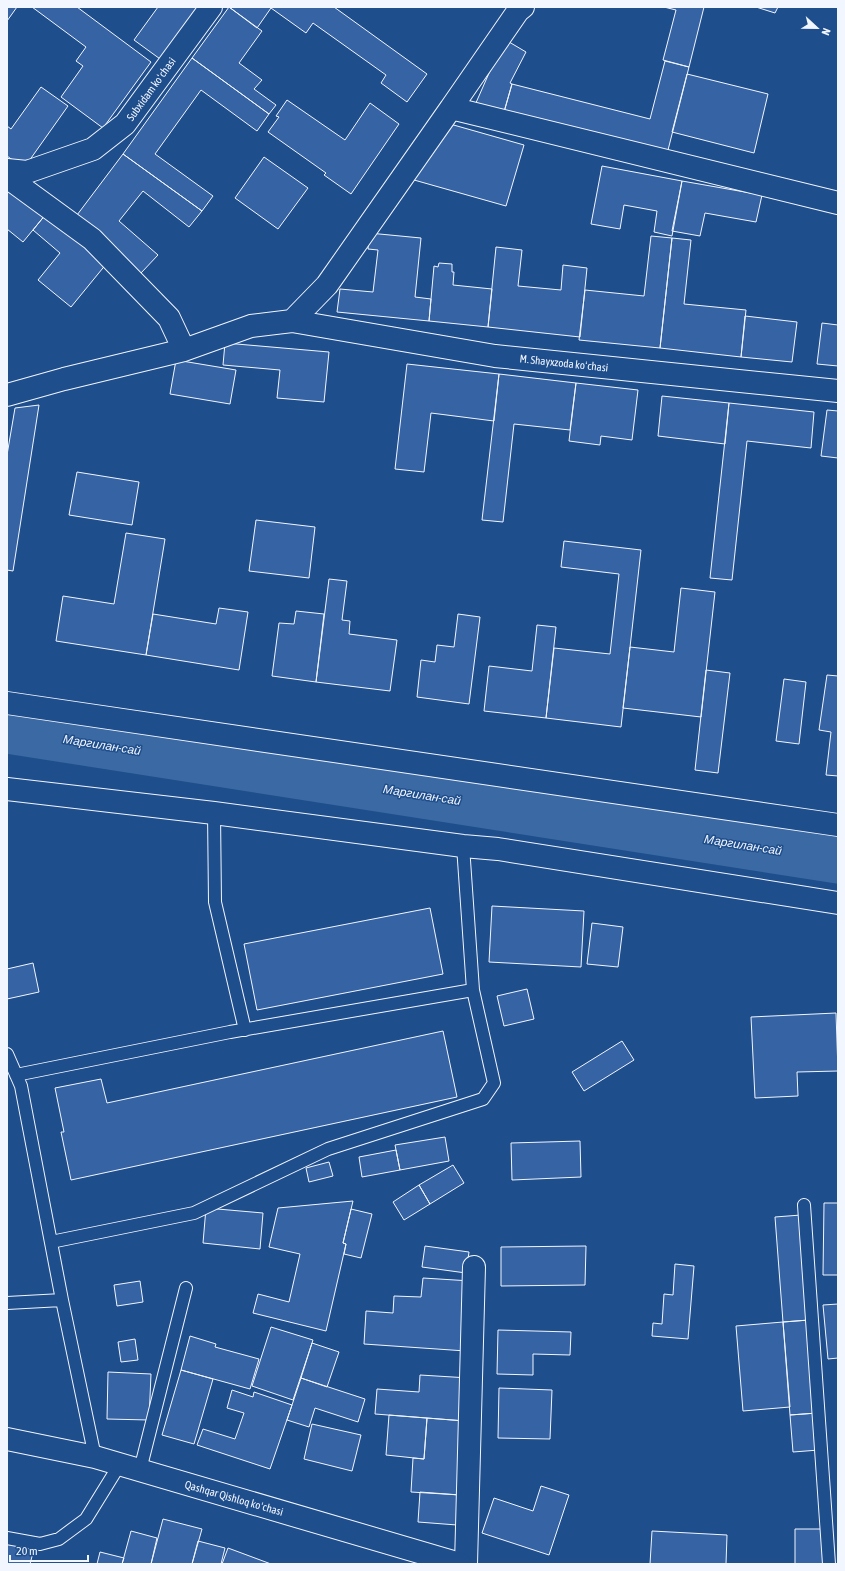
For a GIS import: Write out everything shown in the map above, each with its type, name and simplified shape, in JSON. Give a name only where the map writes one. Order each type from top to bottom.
[{"type":"street","name":"Subxidam koʻchasi","points":[[7,170],[27,172],[93,149],[125,124],[211,7]]},
{"type":"street","points":[[292,321],[327,285],[518,11],[523,7]]},
{"type":"street","points":[[451,108],[838,203]]},
{"type":"street","points":[[7,177],[92,239],[169,318],[184,350]]},
{"type":"street","name":"M. Shayxzoda koʻchasi","points":[[7,395],[64,379],[184,350],[251,326],[292,321],[495,356],[838,391]]},
{"type":"street","points":[[7,704],[838,825]]},
{"type":"street","points":[[7,789],[214,813],[463,846],[498,849],[838,903]]},
{"type":"street","points":[[466,1564],[474,1267]]},
{"type":"street","name":"Qashqar Qishloq koʻchasi","points":[[7,1439],[94,1457],[460,1564]]},
{"type":"lane","points":[[214,813],[215,902],[245,1030]]},
{"type":"lane","points":[[51,1242],[194,1213],[328,1149],[483,1099],[494,1083],[474,990],[463,846]]},
{"type":"lane","points":[[16,1075],[245,1030],[474,990]]},
{"type":"lane","points":[[7,1054],[21,1086],[94,1457]]},
{"type":"lane","points":[[804,1205],[829,1564]]},
{"type":"lane","points":[[7,1538],[40,1544],[59,1539],[86,1519],[130,1467],[186,1288]]},
{"type":"lane","points":[[7,1303],[62,1300]]},
{"type":"building","points":[[7,7],[17,7],[7,21]]},
{"type":"building","points":[[32,7],[77,7],[151,62],[103,128],[61,97],[83,66],[76,61],[86,47]]},
{"type":"building","points":[[158,7],[208,7],[167,64],[134,40]]},
{"type":"building","points":[[229,7],[334,7],[427,74],[407,102],[381,83],[386,75],[313,23],[306,33],[271,8],[257,28]]},
{"type":"building","points":[[229,7],[262,31],[239,63],[262,80],[254,89],[276,105],[269,114],[192,58]]},
{"type":"building","points":[[664,7],[704,7],[689,67],[663,60],[676,10]]},
{"type":"building","points":[[756,7],[778,7],[775,13]]},
{"type":"building","points":[[504,39],[526,52],[510,83],[512,84],[504,112],[475,105]]},
{"type":"building","points":[[192,58],[269,114],[257,131],[201,90],[155,154],[213,196],[202,211],[123,154]]},
{"type":"building","points":[[665,61],[689,67],[667,154],[504,112],[512,84],[650,119]]},
{"type":"building","points":[[687,74],[768,94],[754,153],[672,132]]},
{"type":"building","points":[[41,87],[68,106],[24,168],[7,156],[7,126],[11,129]]},
{"type":"building","points":[[287,100],[345,140],[370,103],[399,124],[351,194],[324,175],[326,173],[268,132],[279,117],[276,116]]},
{"type":"building","points":[[443,122],[524,145],[506,206],[407,178]]},
{"type":"building","points":[[123,154],[202,211],[189,227],[143,191],[119,221],[158,255],[141,273],[77,215]]},
{"type":"building","points":[[264,157],[308,188],[278,229],[235,198]]},
{"type":"building","points":[[602,166],[682,181],[672,236],[654,232],[657,211],[624,205],[620,229],[591,224]]},
{"type":"building","points":[[682,181],[762,195],[756,222],[705,213],[700,236],[672,231]]},
{"type":"building","points":[[7,188],[46,214],[23,242],[7,229]]},
{"type":"building","points":[[46,214],[107,263],[71,307],[38,280],[60,253],[33,230]]},
{"type":"building","points":[[369,233],[421,238],[415,297],[431,299],[429,321],[337,312],[340,289],[373,292],[378,250],[368,249]]},
{"type":"building","points":[[651,236],[672,238],[660,348],[579,340],[585,290],[644,296]]},
{"type":"building","points":[[672,238],[691,240],[684,304],[746,310],[741,357],[660,348]]},
{"type":"building","points":[[496,247],[522,250],[518,286],[561,290],[563,265],[587,268],[580,337],[488,327]]},
{"type":"building","points":[[439,263],[452,264],[452,272],[454,272],[453,285],[492,289],[488,327],[429,321],[434,266],[438,267]]},
{"type":"building","points":[[745,316],[797,322],[792,362],[741,357]]},
{"type":"building","points":[[822,323],[838,325],[838,366],[817,364]]},
{"type":"building","points":[[225,343],[329,352],[324,402],[277,398],[280,370],[223,365]]},
{"type":"building","points":[[176,360],[236,370],[230,404],[170,394]]},
{"type":"building","points":[[407,364],[499,374],[494,421],[431,413],[424,472],[395,469]]},
{"type":"building","points":[[499,374],[576,383],[570,430],[514,424],[503,522],[482,520]]},
{"type":"building","points":[[576,383],[638,390],[632,440],[601,436],[600,445],[569,441]]},
{"type":"building","points":[[662,396],[729,403],[725,444],[658,436]]},
{"type":"building","points":[[729,403],[814,412],[811,448],[747,441],[732,580],[710,578]]},
{"type":"building","points":[[39,405],[13,571],[7,570],[7,455],[15,408]]},
{"type":"building","points":[[827,410],[838,411],[838,458],[821,456]]},
{"type":"building","points":[[77,472],[139,482],[132,525],[69,515]]},
{"type":"building","points":[[256,520],[315,527],[309,578],[249,571]]},
{"type":"building","points":[[126,533],[165,539],[146,655],[56,641],[63,596],[114,604]]},
{"type":"building","points":[[564,541],[641,550],[621,727],[546,718],[554,648],[610,654],[619,574],[561,567]]},
{"type":"building","points":[[329,579],[347,581],[342,620],[350,621],[349,634],[397,640],[390,691],[316,682]]},
{"type":"building","points":[[681,588],[715,592],[701,717],[623,708],[630,647],[674,652]]},
{"type":"building","points":[[219,608],[248,612],[239,670],[146,655],[153,614],[216,624]]},
{"type":"building","points":[[296,611],[324,614],[316,682],[272,676],[279,623],[294,624]]},
{"type":"building","points":[[458,614],[480,617],[469,704],[417,697],[421,660],[435,662],[437,645],[454,647]]},
{"type":"building","points":[[537,625],[556,627],[546,718],[484,711],[489,666],[532,671]]},
{"type":"building","points":[[706,670],[730,673],[718,773],[695,770]]},
{"type":"building","points":[[827,675],[838,676],[838,776],[826,775],[831,732],[819,730]]},
{"type":"building","points":[[784,679],[806,682],[799,744],[776,741]]},
{"type":"building","points":[[492,906],[584,911],[581,967],[489,962]]},
{"type":"building","points":[[430,908],[443,974],[257,1010],[244,944]]},
{"type":"building","points":[[592,923],[623,927],[618,967],[587,964]]},
{"type":"building","points":[[33,963],[39,992],[7,999],[7,969]]},
{"type":"building","points":[[527,989],[534,1019],[504,1026],[497,996]]},
{"type":"building","points":[[836,1013],[838,1071],[797,1072],[798,1096],[755,1098],[751,1017]]},
{"type":"building","points":[[443,1031],[457,1097],[71,1180],[61,1132],[64,1132],[55,1088],[101,1079],[107,1103]]},
{"type":"building","points":[[622,1041],[634,1060],[584,1091],[572,1072]]},
{"type":"building","points":[[445,1137],[449,1161],[400,1170],[395,1145]]},
{"type":"building","points":[[580,1141],[581,1177],[512,1180],[511,1143]]},
{"type":"building","points":[[396,1150],[400,1170],[362,1177],[359,1157]]},
{"type":"building","points":[[329,1162],[333,1176],[309,1182],[306,1168]]},
{"type":"building","points":[[453,1165],[464,1183],[430,1204],[419,1185]]},
{"type":"building","points":[[419,1185],[430,1204],[404,1220],[393,1202]]},
{"type":"building","points":[[353,1201],[343,1243],[346,1244],[326,1331],[253,1313],[258,1294],[289,1302],[300,1254],[269,1247],[278,1208]]},
{"type":"building","points":[[824,1203],[838,1203],[838,1275],[823,1275]]},
{"type":"building","points":[[206,1208],[263,1213],[260,1249],[203,1243]]},
{"type":"building","points":[[351,1209],[372,1214],[361,1258],[344,1254],[346,1244],[343,1243]]},
{"type":"building","points":[[801,1215],[809,1320],[783,1322],[775,1217]]},
{"type":"building","points":[[425,1246],[469,1252],[466,1273],[422,1267]]},
{"type":"building","points":[[586,1246],[585,1285],[501,1286],[501,1247]]},
{"type":"building","points":[[675,1264],[694,1266],[688,1339],[652,1336],[653,1323],[662,1324],[664,1294],[673,1295]]},
{"type":"building","points":[[423,1278],[471,1281],[466,1351],[364,1344],[366,1311],[393,1313],[394,1296],[421,1297]]},
{"type":"building","points":[[140,1281],[143,1302],[117,1306],[114,1285]]},
{"type":"building","points":[[838,1304],[838,1358],[828,1359],[823,1305]]},
{"type":"building","points":[[809,1320],[817,1413],[790,1415],[783,1322]]},
{"type":"building","points":[[783,1322],[790,1407],[743,1411],[736,1326]]},
{"type":"building","points":[[271,1327],[313,1340],[293,1400],[252,1386]]},
{"type":"building","points":[[498,1330],[571,1332],[570,1355],[533,1354],[533,1375],[497,1374]]},
{"type":"building","points":[[190,1336],[216,1344],[215,1347],[259,1359],[250,1389],[181,1370]]},
{"type":"building","points":[[135,1339],[138,1360],[121,1362],[118,1342]]},
{"type":"building","points":[[312,1343],[339,1352],[327,1387],[301,1378]]},
{"type":"building","points":[[181,1370],[213,1379],[194,1444],[162,1435]]},
{"type":"building","points":[[108,1372],[151,1374],[149,1420],[107,1419]]},
{"type":"building","points":[[420,1375],[469,1378],[465,1421],[375,1414],[377,1389],[419,1392]]},
{"type":"building","points":[[301,1378],[365,1399],[358,1422],[315,1408],[309,1427],[287,1420]]},
{"type":"building","points":[[499,1388],[552,1390],[550,1439],[498,1438]]},
{"type":"building","points":[[232,1390],[253,1397],[254,1392],[292,1405],[270,1469],[197,1445],[203,1429],[235,1439],[244,1413],[227,1408]]},
{"type":"building","points":[[817,1413],[819,1450],[793,1452],[790,1415]]},
{"type":"building","points":[[389,1415],[427,1418],[424,1459],[386,1455]]},
{"type":"building","points":[[427,1418],[465,1421],[460,1495],[411,1492],[413,1458],[424,1459]]},
{"type":"building","points":[[312,1424],[361,1435],[352,1471],[304,1459]]},
{"type":"building","points":[[541,1486],[569,1495],[549,1555],[482,1533],[494,1498],[533,1511]]},
{"type":"building","points":[[420,1492],[460,1495],[457,1525],[418,1522]]},
{"type":"building","points":[[163,1519],[202,1529],[192,1564],[151,1564]]},
{"type":"building","points":[[795,1529],[822,1529],[823,1564],[795,1564]]},
{"type":"building","points":[[131,1531],[157,1538],[151,1564],[122,1564]]},
{"type":"building","points":[[652,1531],[727,1535],[726,1564],[650,1564]]},
{"type":"building","points":[[198,1541],[225,1548],[221,1564],[192,1564]]},
{"type":"building","points":[[7,1542],[34,1549],[30,1564],[7,1564]]},
{"type":"building","points":[[228,1548],[271,1564],[222,1564]]},
{"type":"building","points":[[100,1552],[124,1558],[122,1564],[97,1564]]},
{"type":"waterway","name":"Маргилан-сай","points":[[7,730],[838,860]]}]
